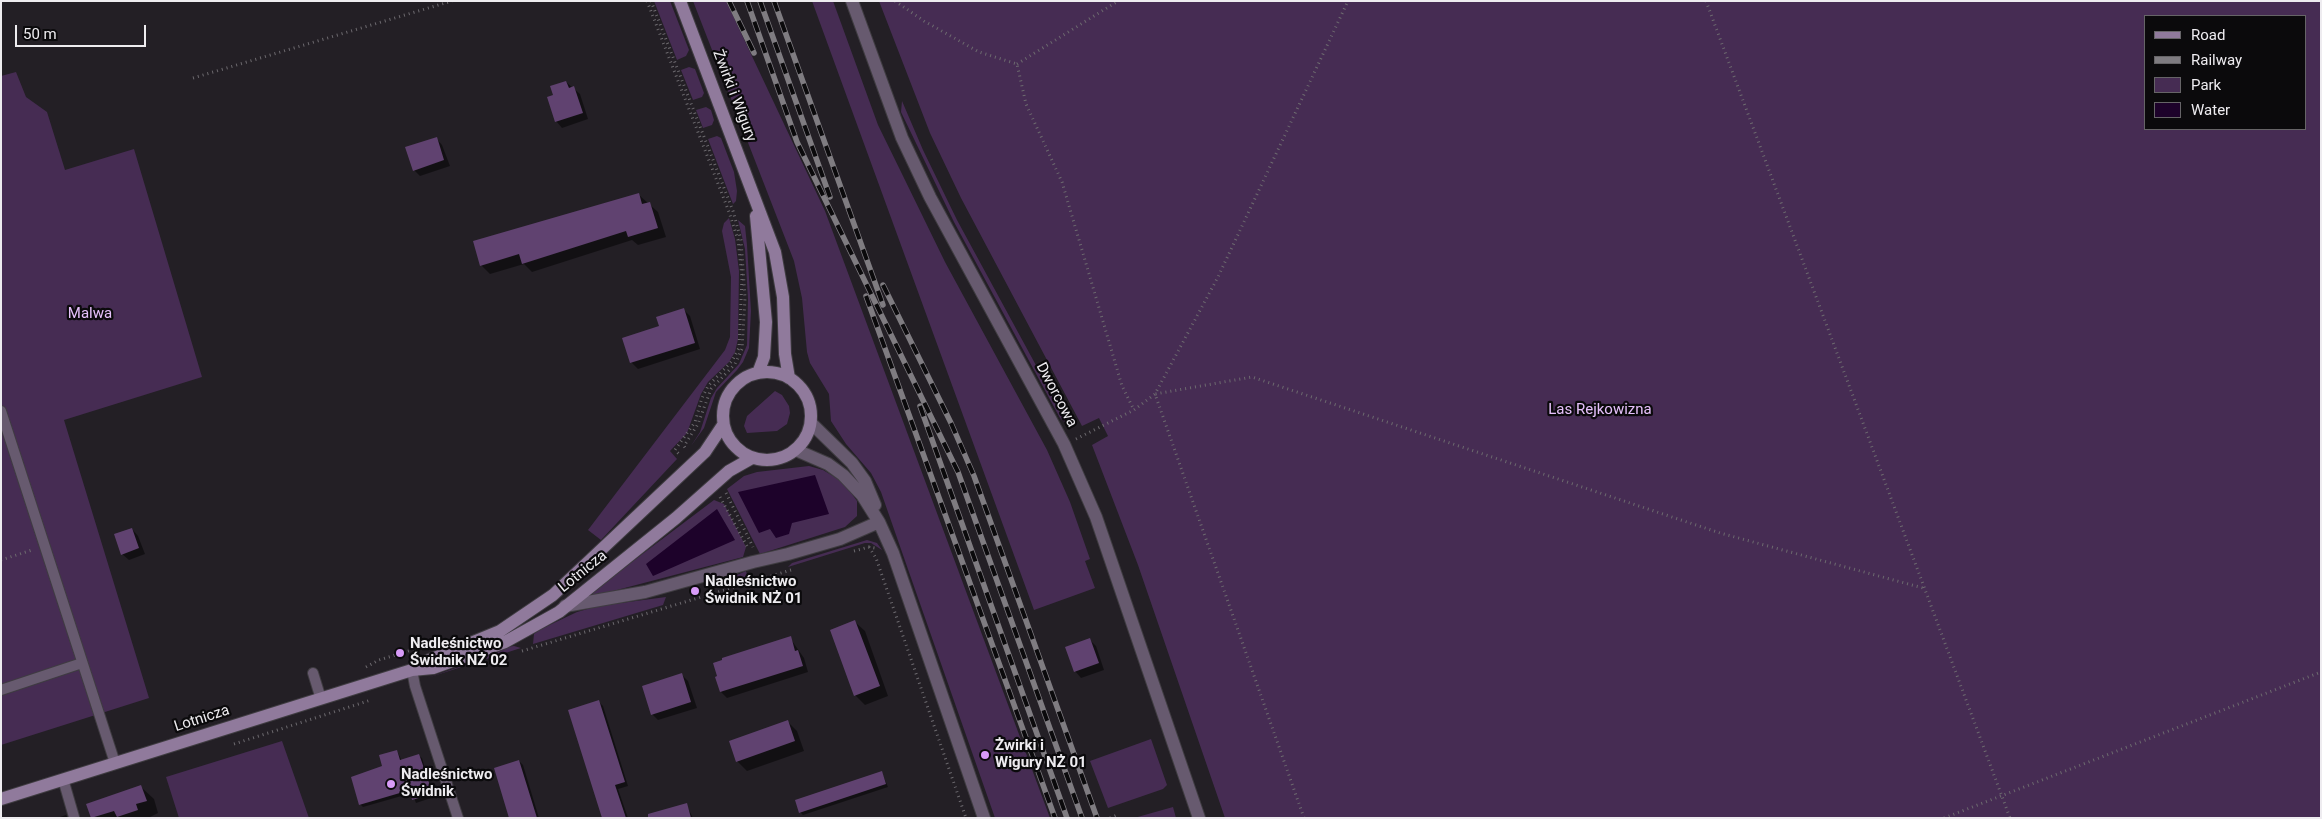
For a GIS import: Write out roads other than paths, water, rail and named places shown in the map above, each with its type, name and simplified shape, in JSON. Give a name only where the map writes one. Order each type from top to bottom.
[{"type":"main road","name":"Żwirki i Wigury","points":[[680,1],[755,204],[770,237],[778,266],[789,378]]},
{"type":"main road","name":"Żwirki i Wigury","points":[[755,204],[766,322],[764,357],[758,373]]},
{"type":"main road","points":[[758,373],[774,373],[789,378],[807,398],[810,410],[810,423],[805,438],[796,450],[775,460],[752,458],[735,448],[729,440],[723,425],[723,408],[730,392],[742,380],[758,373]]},
{"type":"main road","name":"Lotnicza","points":[[1,799],[412,670],[500,631],[553,595],[705,452],[723,425]]},
{"type":"main road","name":"Lotnicza","points":[[412,670],[433,668],[505,642],[566,606],[736,466],[752,458]]},
{"type":"street","name":"Dworcowa","points":[[852,1],[902,138],[930,197],[1064,444],[1096,517],[1199,818]]},
{"type":"street","points":[[810,423],[836,445],[859,473],[871,496],[879,522],[893,553],[984,818]]},
{"type":"street","points":[[796,450],[828,464],[843,475],[862,495],[879,522]]},
{"type":"street","points":[[566,606],[645,592],[772,558],[840,539],[879,522]]},
{"type":"lane","points":[[1,411],[115,763]]},
{"type":"lane","points":[[1,690],[82,663]]},
{"type":"lane","points":[[412,670],[415,686],[458,818]]},
{"type":"lane","points":[[313,673],[321,699]]},
{"type":"lane","points":[[63,779],[74,817]]},
{"type":"water","points":[[815,475],[829,514],[792,523],[789,534],[776,538],[770,529],[759,533],[738,492]]},
{"type":"water","points":[[717,509],[735,540],[653,576],[646,564]]},
{"type":"railway","points":[[729,1],[754,53]]},
{"type":"railway","points":[[747,1],[797,142],[958,472],[1082,818]]},
{"type":"railway","points":[[760,1],[830,197]]},
{"type":"railway","points":[[774,1],[883,305]]},
{"type":"railway","points":[[883,285],[951,423],[974,476],[1097,818]]},
{"type":"railway","points":[[866,296],[1055,818]]},
{"type":"railway","points":[[920,406],[1067,818]]},
{"type":"place","name":"Nadleśnictwo Świdnik NŻ 01","points":[[695,591]]},
{"type":"place","name":"Nadleśnictwo Świdnik NŻ 02","points":[[400,653]]},
{"type":"place","name":"Żwirki i Wigury NŻ 01","points":[[985,755]]},
{"type":"place","name":"Nadleśnictwo Świdnik","points":[[391,784]]},
{"type":"park label","name":"Malwa","points":[[90,314]]},
{"type":"park label","name":"Las Rejkowizna","points":[[1600,410]]}]
